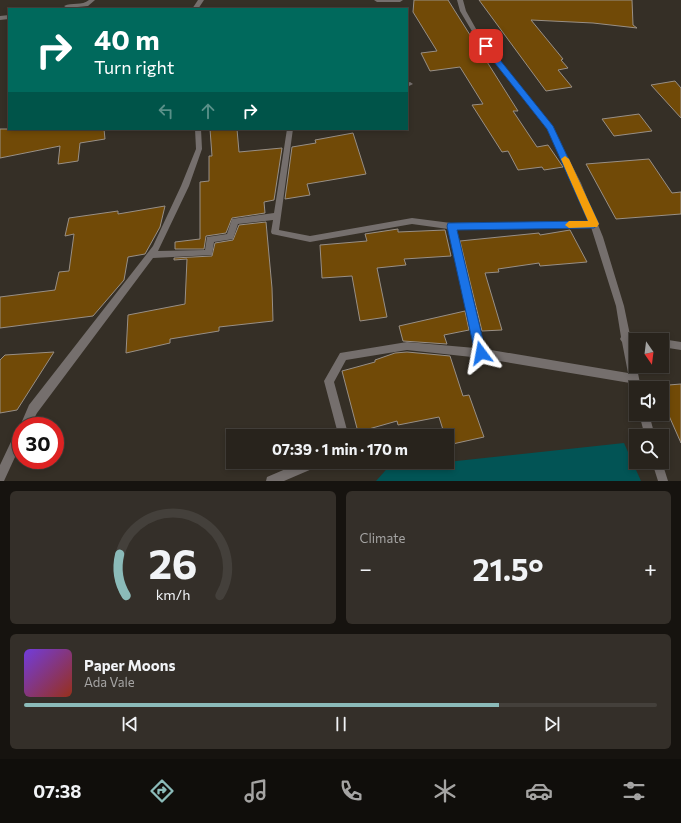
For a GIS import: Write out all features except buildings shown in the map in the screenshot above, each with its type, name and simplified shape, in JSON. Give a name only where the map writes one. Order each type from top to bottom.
[{"type":"street","points":[[65,7],[69,0]]},
{"type":"street","points":[[65,7],[86,5],[92,0]]},
{"type":"street","points":[[377,0],[400,0]]},
{"type":"street","points":[[460,0],[463,11],[478,37],[550,128],[594,224],[620,306],[625,339],[635,381]]},
{"type":"street","points":[[29,417],[33,409],[156,248],[185,186],[199,149],[198,130]]},
{"type":"street","points":[[290,130],[275,232],[310,240],[412,221],[451,226],[594,224]]},
{"type":"street","points":[[151,255],[209,253],[210,239],[230,237],[235,221],[278,216]]},
{"type":"street","points":[[451,226],[481,353]]},
{"type":"street","points":[[625,339],[629,339]]},
{"type":"street","points":[[669,345],[681,346]]},
{"type":"street","points":[[342,429],[329,381],[343,356],[407,346],[481,353],[629,382]]},
{"type":"street","points":[[0,477],[12,452]]},
{"type":"street","points":[[271,481],[299,469]]},
{"type":"street","points":[[659,469],[663,481]]},
{"type":"water","points":[[624,443],[629,454],[629,469],[636,469],[641,481],[376,481],[387,469],[454,469],[454,461]]},
{"type":"slow traffic","points":[[565,159],[594,224],[569,225]]},
{"type":"route","points":[[481,353],[451,226],[594,224],[577,183],[550,128],[486,46]]}]
